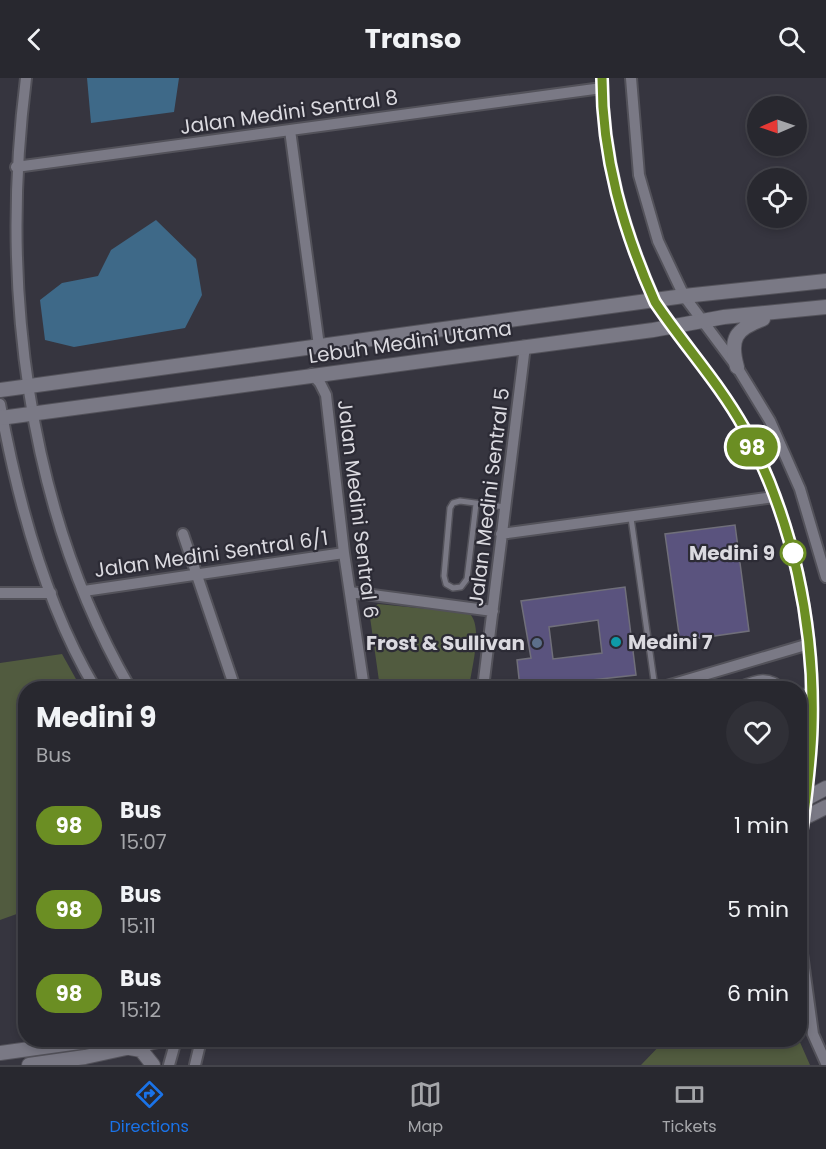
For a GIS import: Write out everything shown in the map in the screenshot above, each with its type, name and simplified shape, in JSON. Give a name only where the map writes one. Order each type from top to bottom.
[{"type":"main road","name":"Lebuh Medini Utama","points":[[0,390],[655,302],[684,296],[826,280]]},
{"type":"main road","name":"Lebuh Medini Utama","points":[[1,413],[29,414],[672,327],[700,321],[826,307]]},
{"type":"main road","points":[[736,368],[733,346],[740,330],[781,311]]},
{"type":"main road","points":[[807,798],[826,789]]},
{"type":"main road","points":[[807,817],[826,807]]},
{"type":"main road","points":[[0,1053],[43,1047]]},
{"type":"main road","points":[[29,1065],[83,1061],[133,1047]]},
{"type":"main road","points":[[129,1048],[141,1050],[153,1065]]},
{"type":"street","points":[[26,78],[12,216],[13,298],[24,386],[43,474],[61,533],[111,656],[126,681]]},
{"type":"street","points":[[631,78],[639,175],[657,241],[684,296],[736,368],[770,422],[800,489],[826,577]]},
{"type":"street","points":[[602,83],[611,170],[620,209],[655,302],[744,428],[774,496],[794,556],[809,644],[812,691],[812,728],[807,764]]},
{"type":"street","name":"Jalan Medini Sentral 8","points":[[16,167],[290,130],[602,83]]},
{"type":"street","points":[[290,130],[319,346]]},
{"type":"street","name":"Jalan Medini Sentral 5","points":[[484,681],[525,346]]},
{"type":"street","name":"Jalan Medini Sentral 6","points":[[312,374],[326,395],[344,553],[363,681]]},
{"type":"street","points":[[1,413],[17,485],[51,593],[82,666],[91,681]]},
{"type":"street","points":[[501,534],[631,518],[774,496]]},
{"type":"street","points":[[183,534],[233,681]]},
{"type":"street","name":"Jalan Medini Sentral 6/1","points":[[84,591],[344,553]]},
{"type":"street","points":[[350,592],[493,611]]},
{"type":"street","points":[[0,593],[51,593]]},
{"type":"street","points":[[684,681],[809,644]]},
{"type":"street","points":[[807,990],[813,1034],[826,1063]]},
{"type":"street","points":[[169,1065],[174,1047]]},
{"type":"street","points":[[195,1065],[199,1047]]},
{"type":"lane","points":[[476,504],[467,579],[461,587],[453,588],[446,584],[444,576],[450,508],[453,503],[460,501],[505,507]]},
{"type":"lane","points":[[631,518],[654,681]]},
{"type":"lane","points":[[748,681],[760,676],[776,681]]},
{"type":"lane","points":[[807,691],[812,691]]},
{"type":"green space","points":[[378,604],[469,613],[476,628],[470,681],[379,681],[369,610]]},
{"type":"green space","points":[[62,654],[77,681],[18,681],[18,914],[0,920],[0,663]]},
{"type":"green space","points":[[658,1047],[802,1047],[810,1065],[641,1065]]},
{"type":"water","points":[[87,78],[179,78],[174,112],[91,123]]},
{"type":"water","points":[[156,220],[196,259],[202,295],[185,328],[74,347],[45,340],[40,300],[62,283],[98,276],[111,250]]},
{"type":"building","points":[[735,525],[749,631],[680,641],[665,534]]},
{"type":"building","name":"Medini 7","points":[[625,587],[636,675],[582,681],[519,681],[517,660],[531,658],[521,601]],"holes":[[[598,620],[602,653],[553,659],[549,627]]]},
{"type":"bus line","name":"98","points":[[602,78],[611,170],[620,209],[646,282],[655,302],[744,428],[774,496],[794,556],[804,604],[812,691],[812,728],[807,779]]},
{"type":"place","name":"Medini 9","points":[[793,553]]},
{"type":"place","name":"Medini 7","points":[[616,642]]},
{"type":"place","name":"Frost & Sullivan","points":[[537,643]]}]
